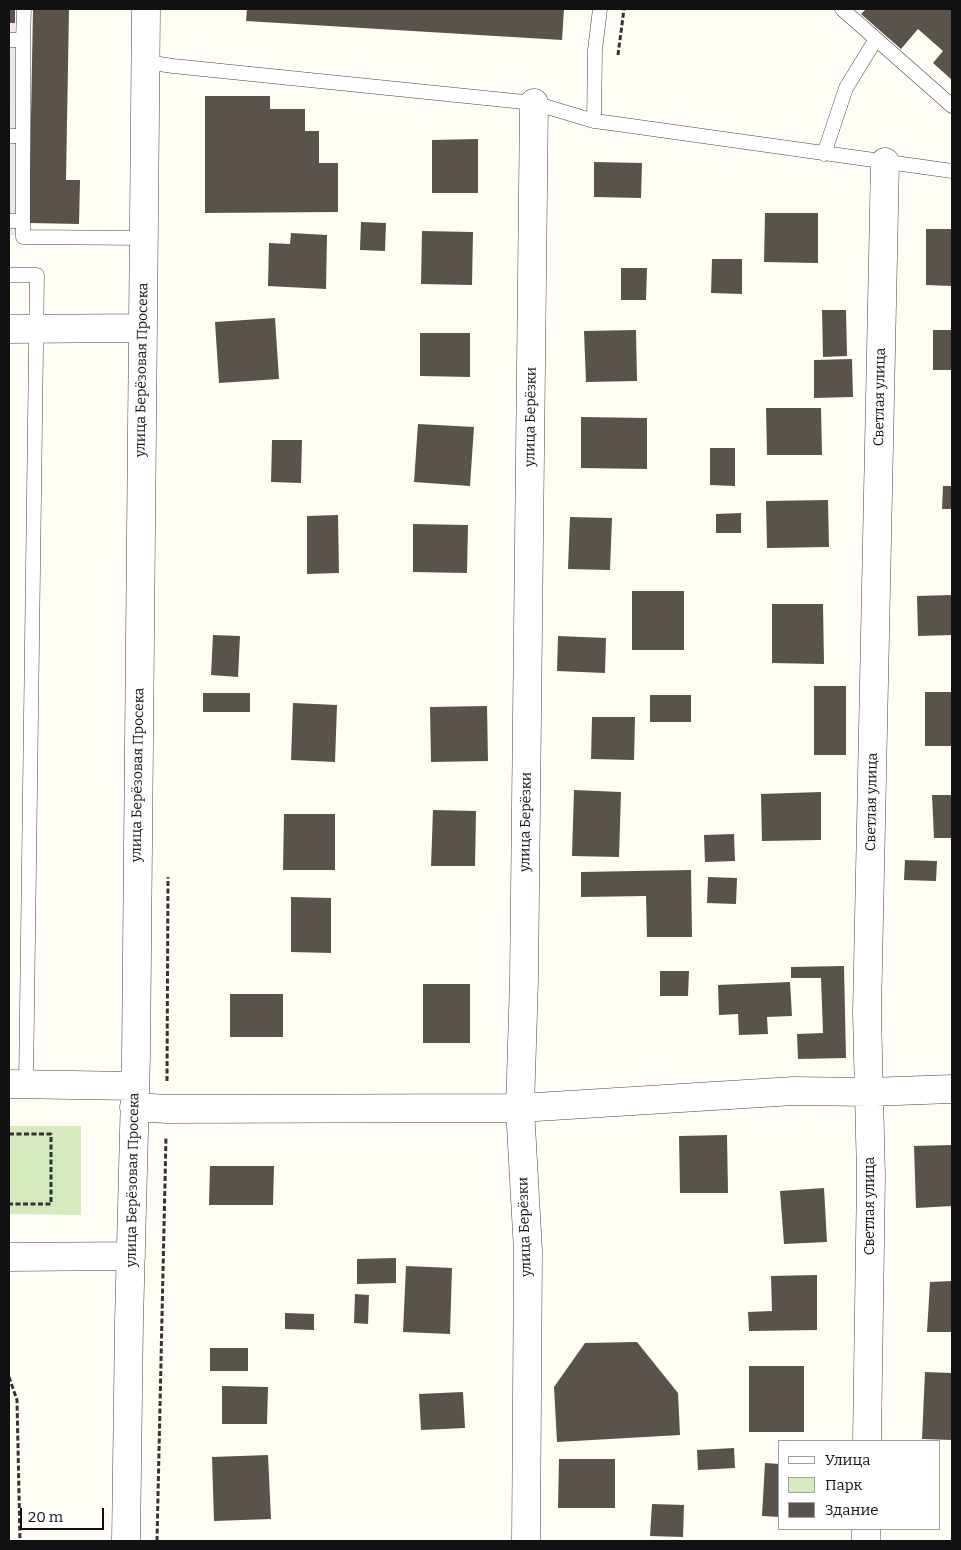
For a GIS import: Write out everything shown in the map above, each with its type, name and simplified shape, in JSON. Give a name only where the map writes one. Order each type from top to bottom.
[{"type":"street","name":"улица Берёзовая Просека","points":[[126,1541],[135,1096],[146,9]]},
{"type":"street","name":"улица Берёзки","points":[[526,1541],[528,1251],[520,1108],[524,980],[534,103]]},
{"type":"street","name":"Светлая улица","points":[[867,1440],[871,1176],[867,1013],[885,162]]},
{"type":"street","points":[[9,329],[143,328]]},
{"type":"street","points":[[17,1084],[135,1096],[167,1109],[520,1108],[794,1091],[869,1092],[952,1089]]},
{"type":"street","points":[[9,1257],[131,1256]]},
{"type":"lane","points":[[24,9],[23,136],[16,221],[23,237],[144,238]]},
{"type":"lane","points":[[594,121],[596,50],[600,9]]},
{"type":"lane","points":[[842,9],[952,106]]},
{"type":"lane","points":[[824,154],[846,88],[876,39]]},
{"type":"lane","points":[[9,40],[23,40]]},
{"type":"lane","points":[[146,62],[534,103],[594,121],[952,171]]},
{"type":"lane","points":[[9,136],[23,136]]},
{"type":"lane","points":[[9,275],[36,275],[17,1084]]},
{"type":"path","points":[[9,1134],[51,1134],[51,1204],[9,1204]]},
{"type":"path","points":[[9,1377],[17,1400],[20,1541]]},
{"type":"shaded area","points":[[9,9],[15,9],[16,235],[9,235]]},
{"type":"green space","points":[[9,1126],[81,1126],[81,1215],[9,1214]]},
{"type":"building","points":[[9,9],[15,9],[15,23],[9,23]]},
{"type":"building","points":[[33,9],[69,9],[66,180],[80,180],[79,224],[29,223]]},
{"type":"building","points":[[247,9],[564,9],[562,40],[246,21]]},
{"type":"building","points":[[866,9],[952,9],[952,80],[933,63],[943,51],[918,29],[901,49],[861,14]]},
{"type":"building","points":[[205,96],[270,96],[270,109],[305,109],[305,131],[319,131],[319,163],[338,163],[338,212],[205,213]]},
{"type":"building","points":[[478,139],[478,193],[432,193],[432,140]]},
{"type":"building","points":[[594,162],[642,163],[641,198],[594,197]]},
{"type":"building","points":[[765,213],[818,213],[818,263],[764,262]]},
{"type":"building","points":[[361,222],[386,223],[385,251],[360,250]]},
{"type":"building","points":[[926,229],[952,229],[952,286],[926,285]]},
{"type":"building","points":[[422,231],[473,232],[472,285],[421,284]]},
{"type":"building","points":[[291,233],[327,235],[326,289],[268,286],[269,243],[290,244]]},
{"type":"building","points":[[712,259],[742,259],[742,294],[711,293]]},
{"type":"building","points":[[621,268],[647,268],[646,300],[621,300]]},
{"type":"building","points":[[822,310],[846,310],[847,356],[823,357]]},
{"type":"building","points":[[275,318],[279,379],[219,383],[215,322]]},
{"type":"building","points":[[636,330],[637,381],[586,382],[584,331]]},
{"type":"building","points":[[933,330],[952,330],[952,370],[933,370]]},
{"type":"building","points":[[420,333],[470,333],[470,377],[420,376]]},
{"type":"building","points":[[852,359],[853,397],[814,398],[814,360]]},
{"type":"building","points":[[766,408],[821,408],[822,455],[767,455]]},
{"type":"building","points":[[581,417],[647,418],[647,469],[581,468]]},
{"type":"building","points":[[418,424],[474,427],[470,486],[414,482]]},
{"type":"building","points":[[272,440],[302,440],[301,483],[271,482]]},
{"type":"building","points":[[710,448],[735,448],[735,486],[710,485]]},
{"type":"building","points":[[943,486],[952,486],[952,509],[942,509]]},
{"type":"building","points":[[828,500],[829,547],[767,548],[766,501]]},
{"type":"building","points":[[741,513],[741,533],[716,533],[716,514]]},
{"type":"building","points":[[338,515],[339,573],[307,574],[307,516]]},
{"type":"building","points":[[570,517],[612,518],[610,570],[568,569]]},
{"type":"building","points":[[413,524],[468,525],[467,573],[413,572]]},
{"type":"building","points":[[632,591],[684,591],[684,650],[632,650]]},
{"type":"building","points":[[952,595],[952,635],[918,636],[917,596]]},
{"type":"building","points":[[772,604],[823,604],[824,664],[772,663]]},
{"type":"building","points":[[213,635],[240,636],[238,677],[211,675]]},
{"type":"building","points":[[558,636],[606,638],[605,673],[557,671]]},
{"type":"building","points":[[814,686],[846,686],[846,755],[814,755]]},
{"type":"building","points":[[925,692],[952,692],[952,746],[925,746]]},
{"type":"building","points":[[203,693],[250,693],[250,712],[203,712]]},
{"type":"building","points":[[650,695],[691,695],[691,722],[650,722]]},
{"type":"building","points":[[293,703],[337,705],[335,762],[291,760]]},
{"type":"building","points":[[487,706],[488,761],[431,762],[430,707]]},
{"type":"building","points":[[592,717],[635,717],[634,760],[591,759]]},
{"type":"building","points":[[574,790],[621,792],[619,857],[572,856]]},
{"type":"building","points":[[821,792],[821,840],[762,841],[761,794]]},
{"type":"building","points":[[932,795],[952,795],[952,838],[934,838]]},
{"type":"building","points":[[433,810],[476,811],[475,866],[431,866]]},
{"type":"building","points":[[284,814],[335,814],[335,870],[283,870]]},
{"type":"building","points":[[734,834],[735,861],[705,862],[704,835]]},
{"type":"building","points":[[905,860],[937,861],[936,881],[904,880]]},
{"type":"building","points":[[691,870],[692,937],[647,937],[646,896],[581,897],[581,872]]},
{"type":"building","points":[[708,877],[737,878],[736,904],[707,903]]},
{"type":"building","points":[[291,897],[331,898],[331,953],[291,952]]},
{"type":"building","points":[[844,966],[846,1058],[798,1059],[797,1034],[823,1033],[821,978],[791,978],[791,967]]},
{"type":"building","points":[[660,971],[689,971],[688,996],[660,996]]},
{"type":"building","points":[[790,982],[792,1016],[767,1017],[768,1034],[739,1035],[738,1014],[719,1015],[718,985]]},
{"type":"building","points":[[423,984],[470,984],[470,1043],[423,1043]]},
{"type":"building","points":[[230,994],[283,994],[283,1037],[230,1037]]},
{"type":"building","points":[[727,1135],[728,1193],[680,1193],[679,1136]]},
{"type":"building","points":[[952,1145],[952,1206],[916,1208],[914,1146]]},
{"type":"building","points":[[210,1166],[274,1166],[273,1205],[209,1205]]},
{"type":"building","points":[[824,1188],[827,1242],[784,1244],[780,1191]]},
{"type":"building","points":[[396,1258],[396,1283],[357,1284],[357,1259]]},
{"type":"building","points":[[406,1266],[452,1268],[450,1334],[403,1332]]},
{"type":"building","points":[[817,1275],[817,1330],[749,1331],[748,1312],[772,1311],[771,1276]]},
{"type":"building","points":[[952,1281],[952,1332],[927,1332],[930,1282]]},
{"type":"building","points":[[355,1294],[369,1295],[368,1324],[354,1323]]},
{"type":"building","points":[[285,1313],[314,1314],[314,1330],[285,1329]]},
{"type":"building","points":[[637,1342],[678,1393],[680,1435],[557,1442],[554,1387],[585,1343]]},
{"type":"building","points":[[210,1348],[248,1348],[248,1371],[210,1371]]},
{"type":"building","points":[[749,1366],[804,1366],[804,1432],[749,1432]]},
{"type":"building","points":[[925,1372],[952,1373],[952,1440],[922,1439]]},
{"type":"building","points":[[222,1386],[268,1387],[267,1424],[222,1424]]},
{"type":"building","points":[[463,1392],[465,1428],[421,1430],[419,1394]]},
{"type":"building","points":[[734,1448],[735,1468],[698,1470],[697,1450]]},
{"type":"building","points":[[268,1455],[271,1519],[214,1521],[212,1457]]},
{"type":"building","points":[[559,1459],[615,1459],[615,1508],[558,1508]]},
{"type":"building","points":[[765,1463],[778,1464],[778,1517],[762,1516]]},
{"type":"building","points":[[652,1504],[684,1505],[683,1537],[650,1536]]}]
